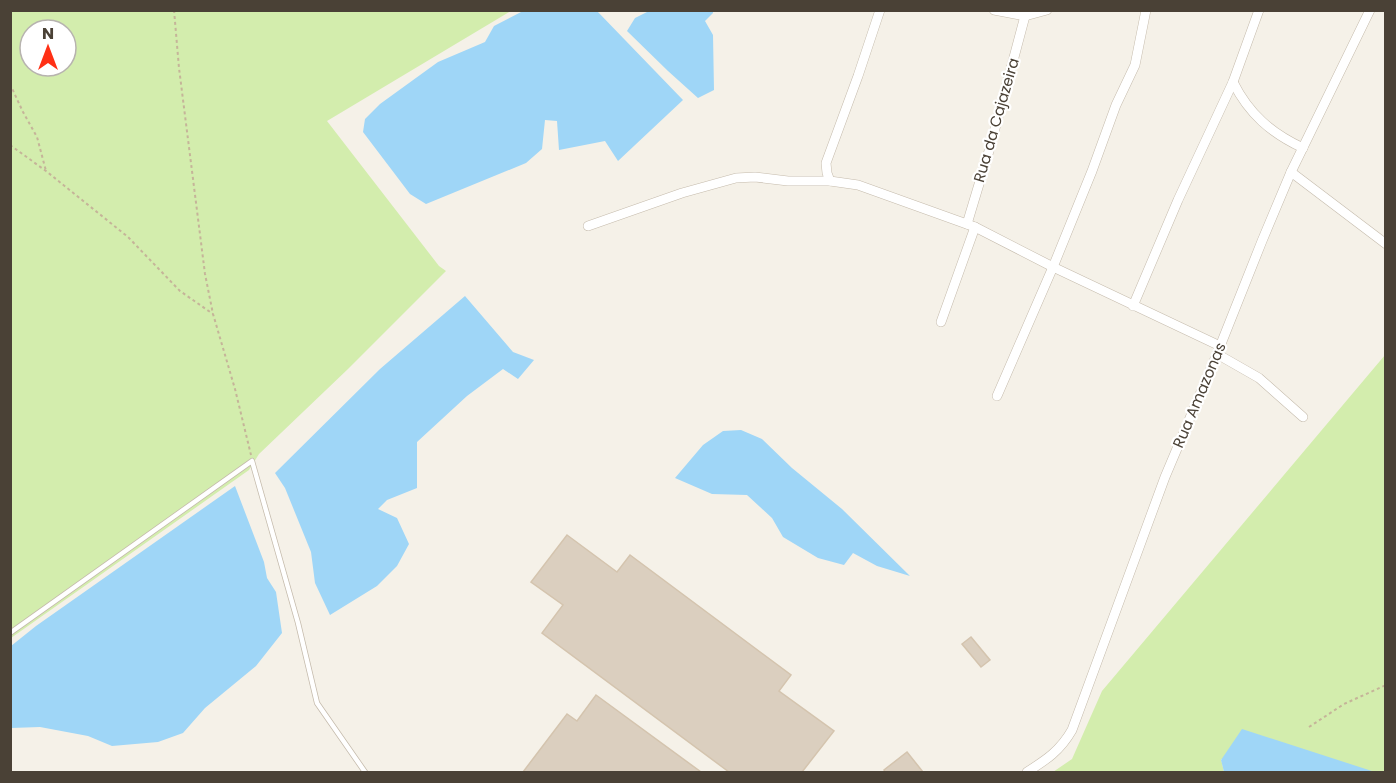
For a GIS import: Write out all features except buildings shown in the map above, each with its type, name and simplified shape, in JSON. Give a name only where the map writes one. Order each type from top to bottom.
[{"type":"street","points":[[830,181],[825,169],[826,163],[880,10]]},
{"type":"street","points":[[994,10],[1025,16],[1047,10]]},
{"type":"street","points":[[997,396],[1053,267],[1116,105],[1135,65],[1146,10]]},
{"type":"street","points":[[1133,306],[1178,200],[1233,82],[1259,10]]},
{"type":"street","name":"Rua Amazonas","points":[[1027,772],[1057,752],[1072,730],[1166,477],[1291,172],[1370,10]]},
{"type":"street","name":"Rua da Cajazeira","points":[[941,322],[971,226],[1025,16]]},
{"type":"street","points":[[1233,82],[1247,107],[1256,117],[1289,141],[1303,148]]},
{"type":"street","points":[[1291,172],[1386,244]]},
{"type":"street","points":[[588,226],[682,192],[736,178],[830,181],[858,185],[971,226],[1218,350],[1259,378],[1303,417]]},
{"type":"lane","points":[[10,633],[252,461],[298,623],[317,703],[365,772]]},
{"type":"path","points":[[174,10],[205,274],[213,314],[235,389],[252,461]]},
{"type":"path","points":[[10,84],[22,112],[37,137],[46,171]]},
{"type":"path","points":[[10,145],[128,237],[180,291],[213,314]]},
{"type":"path","points":[[1309,727],[1344,704],[1386,685]]},
{"type":"green space","points":[[11,11],[511,11],[327,121],[439,266],[446,271],[259,454],[249,470],[11,638]]},
{"type":"green space","points":[[1385,355],[1385,772],[1221,759],[1224,772],[1053,772],[1072,759],[1102,691]]},
{"type":"water","points":[[523,11],[597,11],[683,100],[618,161],[605,141],[559,150],[557,121],[545,120],[542,149],[526,163],[426,204],[410,194],[363,132],[365,119],[380,104],[438,62],[485,42],[494,26]]},
{"type":"water","points":[[649,11],[713,11],[705,21],[713,35],[714,90],[698,98],[627,31],[635,18]]},
{"type":"water","points":[[465,296],[513,352],[534,360],[518,379],[503,369],[467,396],[417,442],[417,488],[387,500],[378,509],[397,518],[409,544],[397,566],[377,586],[330,615],[315,583],[311,552],[285,488],[275,473],[380,369]]},
{"type":"water","points":[[741,430],[762,439],[792,468],[842,509],[910,576],[877,566],[853,553],[844,565],[818,558],[783,537],[772,518],[747,495],[712,494],[675,478],[703,445],[723,431]]},
{"type":"water","points":[[235,486],[264,562],[267,578],[276,592],[282,633],[256,666],[205,708],[183,733],[158,742],[112,746],[88,736],[40,727],[11,728],[11,646]]},
{"type":"water","points":[[1242,729],[1375,772],[1224,772],[1221,760]]}]
